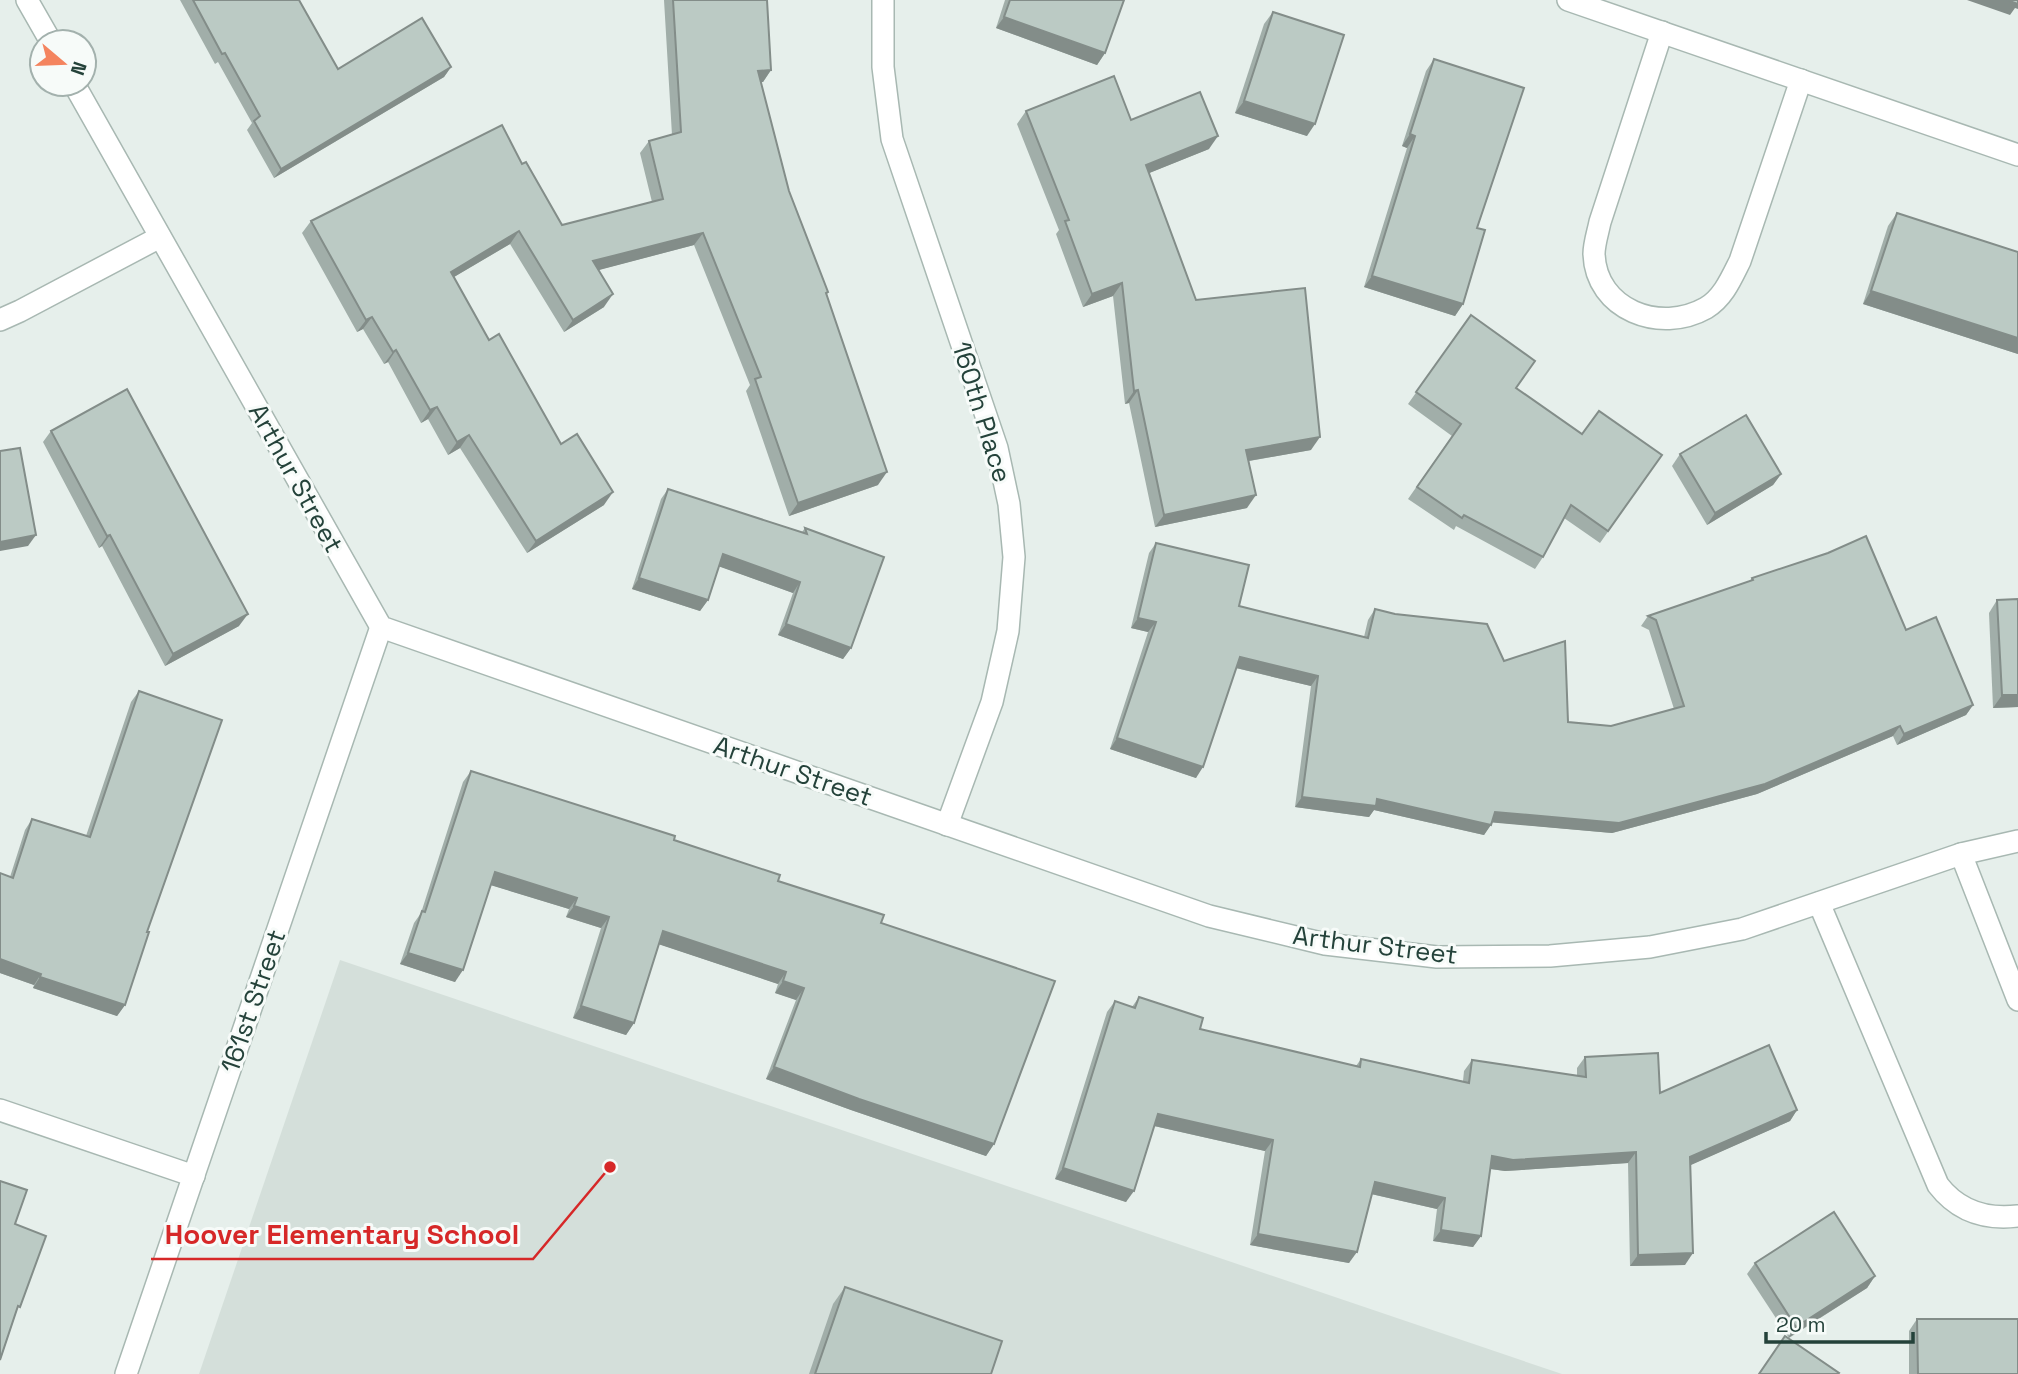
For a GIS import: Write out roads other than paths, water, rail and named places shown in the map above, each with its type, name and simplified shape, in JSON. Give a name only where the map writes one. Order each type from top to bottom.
[{"type":"street","points":[[27,0],[43,28]]},
{"type":"street","name":"160th Place","points":[[883,0],[883,67],[892,139],[997,449],[1009,504],[1014,557],[1008,631],[992,702],[947,825]]},
{"type":"street","points":[[1568,0],[2018,155]]},
{"type":"street","points":[[1662,32],[1600,222],[1594,254],[1601,283],[1616,304],[1646,317],[1681,318],[1707,307],[1726,289],[1740,261],[1801,80]]},
{"type":"street","name":"Arthur Street","points":[[82,98],[381,627],[1209,916],[1325,944],[1437,957],[1550,956],[1650,947],[1742,929],[1961,854],[2018,841]]},
{"type":"street","points":[[0,320],[160,237]]},
{"type":"street","name":"161st Street","points":[[126,1374],[381,627]]},
{"type":"street","points":[[1961,854],[2018,1000]]},
{"type":"street","points":[[1819,903],[1938,1185],[1949,1200],[1970,1212],[1996,1217],[2018,1216]]},
{"type":"street","points":[[0,1110],[194,1176]]},
{"type":"place","name":"Hoover Elementary School","points":[[610,1167]]}]
